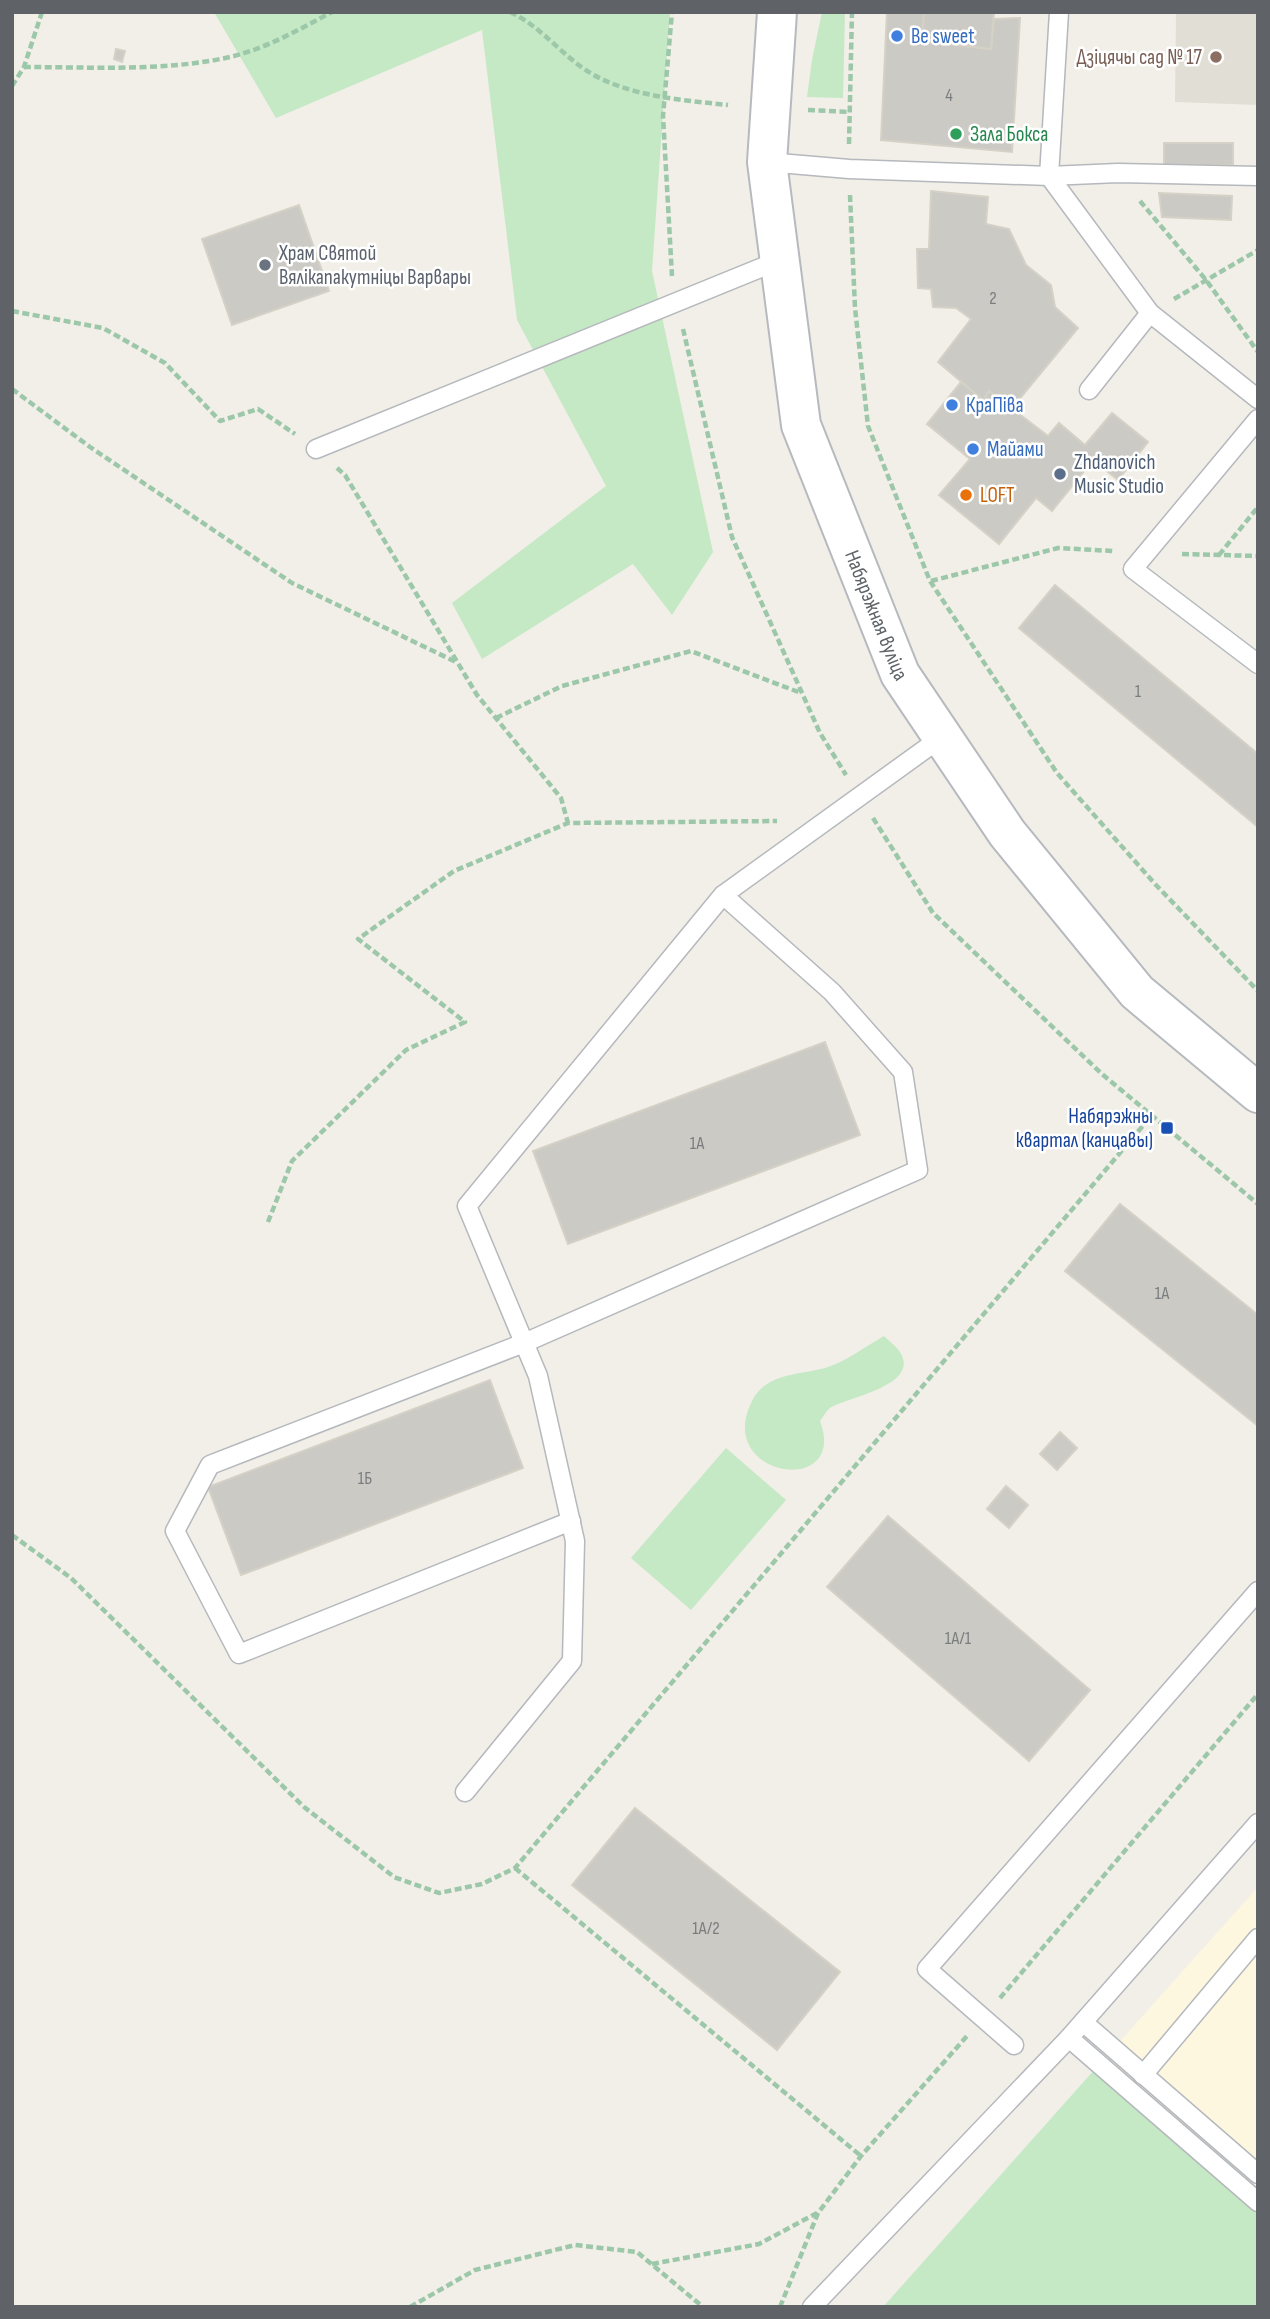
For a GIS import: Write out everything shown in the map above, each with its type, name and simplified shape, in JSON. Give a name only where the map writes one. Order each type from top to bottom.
[{"type":"main road","name":"Набярэжная вуліца","points":[[777,12],[767,162],[801,425],[900,674],[1007,833],[1137,992],[1258,1093]]},
{"type":"lane","points":[[1059,12],[1049,176],[1150,313],[1258,399]]},
{"type":"lane","points":[[767,162],[849,169],[1049,176],[1118,173],[1258,176]]},
{"type":"lane","points":[[316,449],[780,260]]},
{"type":"lane","points":[[1089,390],[1150,313]]},
{"type":"lane","points":[[1258,419],[1133,569],[1258,664]]},
{"type":"lane","points":[[465,1792],[572,1661],[575,1541],[538,1376],[467,1206],[723,895],[942,737]]},
{"type":"lane","points":[[571,1521],[239,1654],[175,1531],[210,1465],[524,1343],[918,1170],[903,1072],[832,992],[723,895]]},
{"type":"lane","points":[[1014,2045],[927,1969],[1258,1591]]},
{"type":"lane","points":[[812,2307],[1069,2038],[1258,1823]]},
{"type":"lane","points":[[1143,2075],[1258,1938]]},
{"type":"lane","points":[[1083,2022],[1258,2174]]},
{"type":"lane","points":[[1069,2038],[1258,2202]]},
{"type":"path","points":[[12,86],[24,68],[42,12]]},
{"type":"path","points":[[24,68],[142,66],[234,56],[279,41],[332,12]]},
{"type":"path","points":[[510,12],[592,73],[626,89],[664,98],[728,105]]},
{"type":"path","points":[[849,147],[852,12]]},
{"type":"path","points":[[798,109],[849,112]]},
{"type":"path","points":[[1118,173],[1206,280],[1258,352]]},
{"type":"path","points":[[850,199],[855,309],[868,426],[930,581],[1057,773],[1155,884],[1258,991]]},
{"type":"path","points":[[1150,313],[1258,250]]},
{"type":"path","points":[[12,311],[103,328],[165,363],[219,421],[258,409],[316,449],[345,475],[457,663],[496,718],[561,799],[568,823]]},
{"type":"path","points":[[12,389],[90,447],[292,583],[457,663]]},
{"type":"path","points":[[1219,555],[1258,506]]},
{"type":"path","points":[[930,581],[1058,548],[1146,554],[1258,556]]},
{"type":"path","points":[[496,718],[562,686],[691,651],[802,693]]},
{"type":"path","points":[[268,1222],[292,1161],[406,1050],[466,1022],[358,939],[454,871],[568,823],[827,821]]},
{"type":"path","points":[[12,1535],[71,1578],[304,1807],[394,1877],[439,1893],[482,1884],[515,1868],[1152,1115]]},
{"type":"path","points":[[780,2307],[818,2213],[861,2156],[1258,1694]]},
{"type":"path","points":[[515,1868],[861,2156]]},
{"type":"path","points":[[652,2264],[759,2244],[818,2213]]},
{"type":"path","points":[[410,2307],[475,2270],[575,2245],[637,2252],[704,2307]]},
{"type":"shaded area","name":"Дзіцячы сад № 17","points":[[1176,12],[1258,12],[1258,105],[1175,102]]},
{"type":"shaded area","points":[[1258,1887],[1258,2192],[1104,2059]]},
{"type":"green space","points":[[214,12],[670,12],[652,271],[713,552],[672,615],[633,564],[482,659],[452,603],[606,486],[517,320],[482,30],[276,118]]},
{"type":"green space","points":[[822,12],[845,12],[843,98],[807,97]]},
{"type":"green space","points":[[884,1336],[900,1352],[904,1364],[900,1374],[879,1389],[829,1409],[820,1421],[824,1445],[816,1461],[801,1469],[782,1469],[764,1461],[750,1447],[745,1427],[752,1401],[766,1385],[786,1376],[835,1364]]},
{"type":"green space","points":[[726,1448],[786,1500],[691,1610],[631,1558]]},
{"type":"green space","points":[[1104,2059],[1258,2192],[1258,2307],[883,2307]]},
{"type":"building","points":[[887,12],[924,12],[922,41],[991,49],[994,19],[1020,18],[1012,152],[881,140]]},
{"type":"building","points":[[924,12],[994,12],[991,49],[922,41]]},
{"type":"building","points":[[116,49],[125,51],[122,62],[114,59]]},
{"type":"building","points":[[1164,143],[1233,143],[1233,165],[1164,165]]},
{"type":"building","points":[[931,191],[988,197],[986,224],[1009,229],[1026,265],[1051,285],[1055,307],[1078,328],[1012,408],[989,391],[983,400],[938,362],[971,319],[956,308],[933,307],[931,289],[918,288],[917,249],[929,249]]},
{"type":"building","points":[[1159,193],[1232,196],[1231,220],[1162,217]]},
{"type":"building","name":"Храм Святой Вялікапакутніцы Варвары","points":[[299,205],[329,291],[232,325],[202,239]]},
{"type":"building","points":[[961,382],[983,400],[989,391],[1048,436],[1059,423],[1085,445],[1112,413],[1148,442],[1118,480],[1093,460],[1052,511],[1036,498],[999,544],[939,495],[970,459],[927,424]]},
{"type":"building","points":[[1055,585],[1258,754],[1258,827],[1019,628]]},
{"type":"building","points":[[825,1042],[860,1135],[568,1244],[533,1151]]},
{"type":"building","points":[[1120,1204],[1258,1315],[1258,1426],[1065,1271]]},
{"type":"building","points":[[490,1380],[523,1468],[241,1575],[208,1487]]},
{"type":"building","points":[[1060,1432],[1077,1448],[1057,1470],[1040,1454]]},
{"type":"building","points":[[1006,1486],[1028,1505],[1009,1528],[987,1509]]},
{"type":"building","points":[[888,1516],[1090,1690],[1029,1761],[827,1587]]},
{"type":"building","points":[[635,1808],[840,1972],[777,2050],[572,1885]]},
{"type":"place","name":"Be sweet","points":[[897,36]]},
{"type":"place","name":"Дзіцячы сад № 17","points":[[1216,57]]},
{"type":"place","name":"Зала Бокса","points":[[956,134]]},
{"type":"place","name":"Храм Святой Вялікапакутніцы Варвары","points":[[265,265]]},
{"type":"place","name":"КраПіва","points":[[952,405]]},
{"type":"place","name":"Майами","points":[[973,449]]},
{"type":"place","name":"Zhdanovich Music Studio","points":[[1060,474]]},
{"type":"place","name":"LOFT","points":[[966,495]]},
{"type":"place","name":"Набярэжны квартал (канцавы)","points":[[1167,1128]]}]
